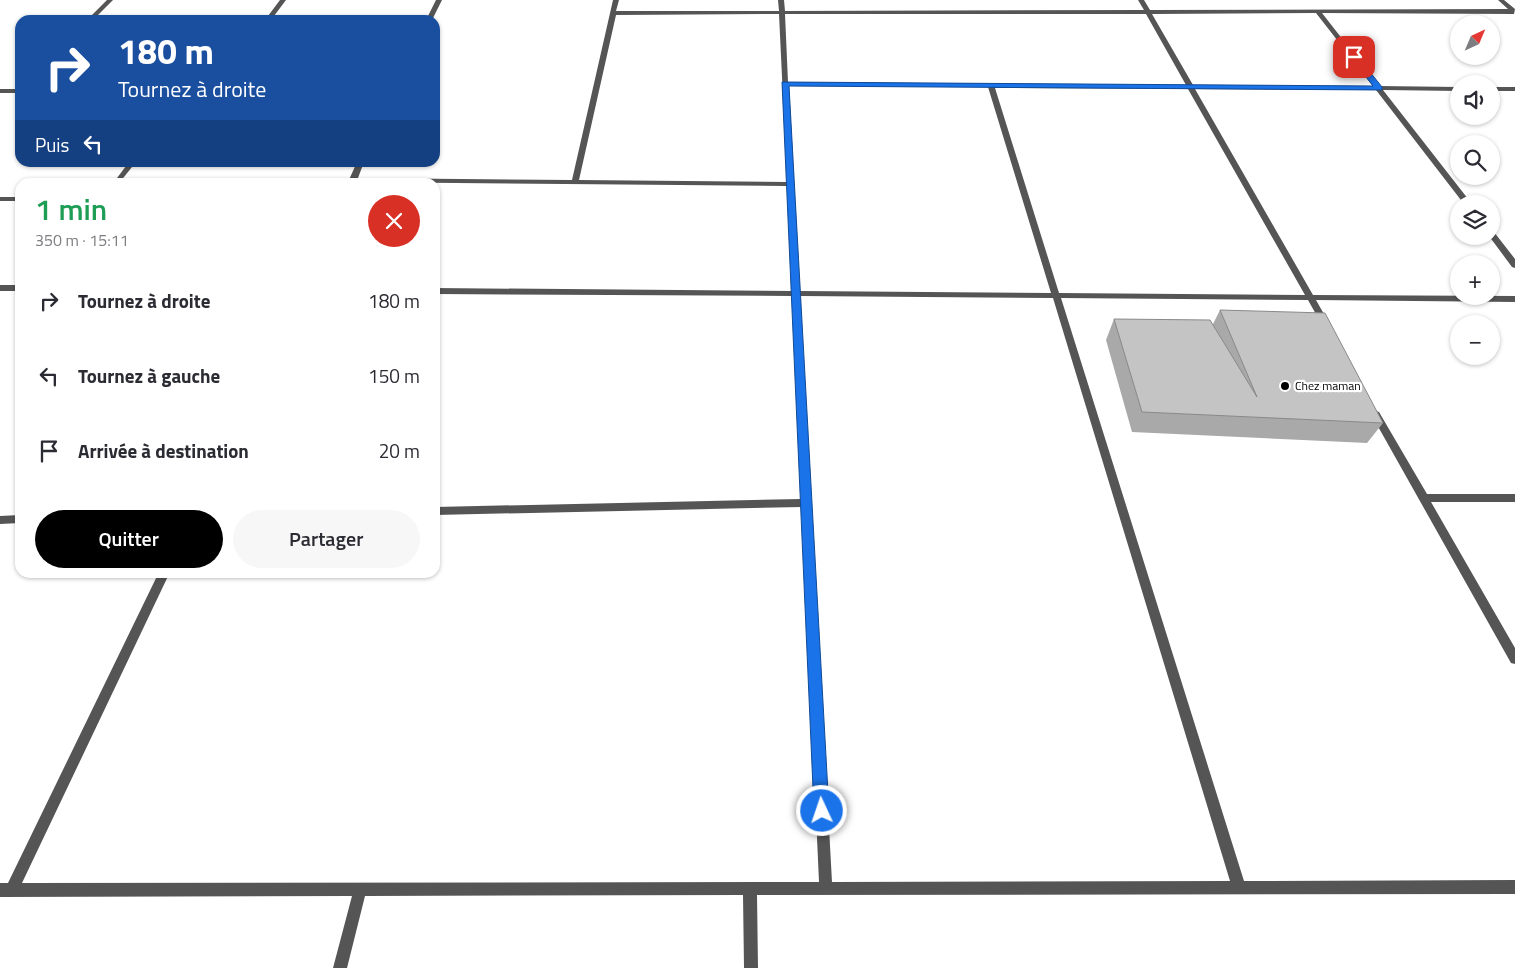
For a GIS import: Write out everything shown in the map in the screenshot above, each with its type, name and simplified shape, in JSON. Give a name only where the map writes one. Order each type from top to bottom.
[{"type":"street","points":[[95,15],[110,0]]},
{"type":"street","points":[[272,15],[283,0]]},
{"type":"street","points":[[432,15],[439,0]]},
{"type":"street","points":[[575,182],[616,0]]},
{"type":"street","points":[[781,0],[826,888]]},
{"type":"street","points":[[1141,0],[1329,331]]},
{"type":"street","points":[[1501,0],[1514,11]]},
{"type":"street","points":[[1317,11],[1461,195]]},
{"type":"street","points":[[613,13],[1514,11]]},
{"type":"street","points":[[785,84],[1450,89]]},
{"type":"street","points":[[991,86],[1239,888]]},
{"type":"street","points":[[1500,89],[1515,89]]},
{"type":"street","points":[[0,91],[15,90]]},
{"type":"street","points":[[120,178],[129,167]]},
{"type":"street","points":[[440,181],[790,184]]},
{"type":"street","points":[[0,199],[15,199]]},
{"type":"street","points":[[1500,245],[1515,265]]},
{"type":"street","points":[[0,288],[15,288]]},
{"type":"street","points":[[440,291],[1515,299]]},
{"type":"street","points":[[1372,406],[1515,659]]},
{"type":"street","points":[[1424,498],[1515,498]]},
{"type":"street","points":[[440,511],[806,503]]},
{"type":"street","points":[[0,520],[15,519]]},
{"type":"street","points":[[162,578],[6,890],[1515,887]]},
{"type":"street","points":[[750,889],[751,968]]},
{"type":"street","points":[[340,968],[360,890]]},
{"type":"building","points":[[1220,310],[1325,313],[1383,423],[1142,412],[1114,319],[1210,320],[1257,397]]},
{"type":"place","name":"Chez maman","points":[[1285,386]]},
{"type":"route","points":[[822,811],[785,84],[1379,88],[1354,57]]}]
